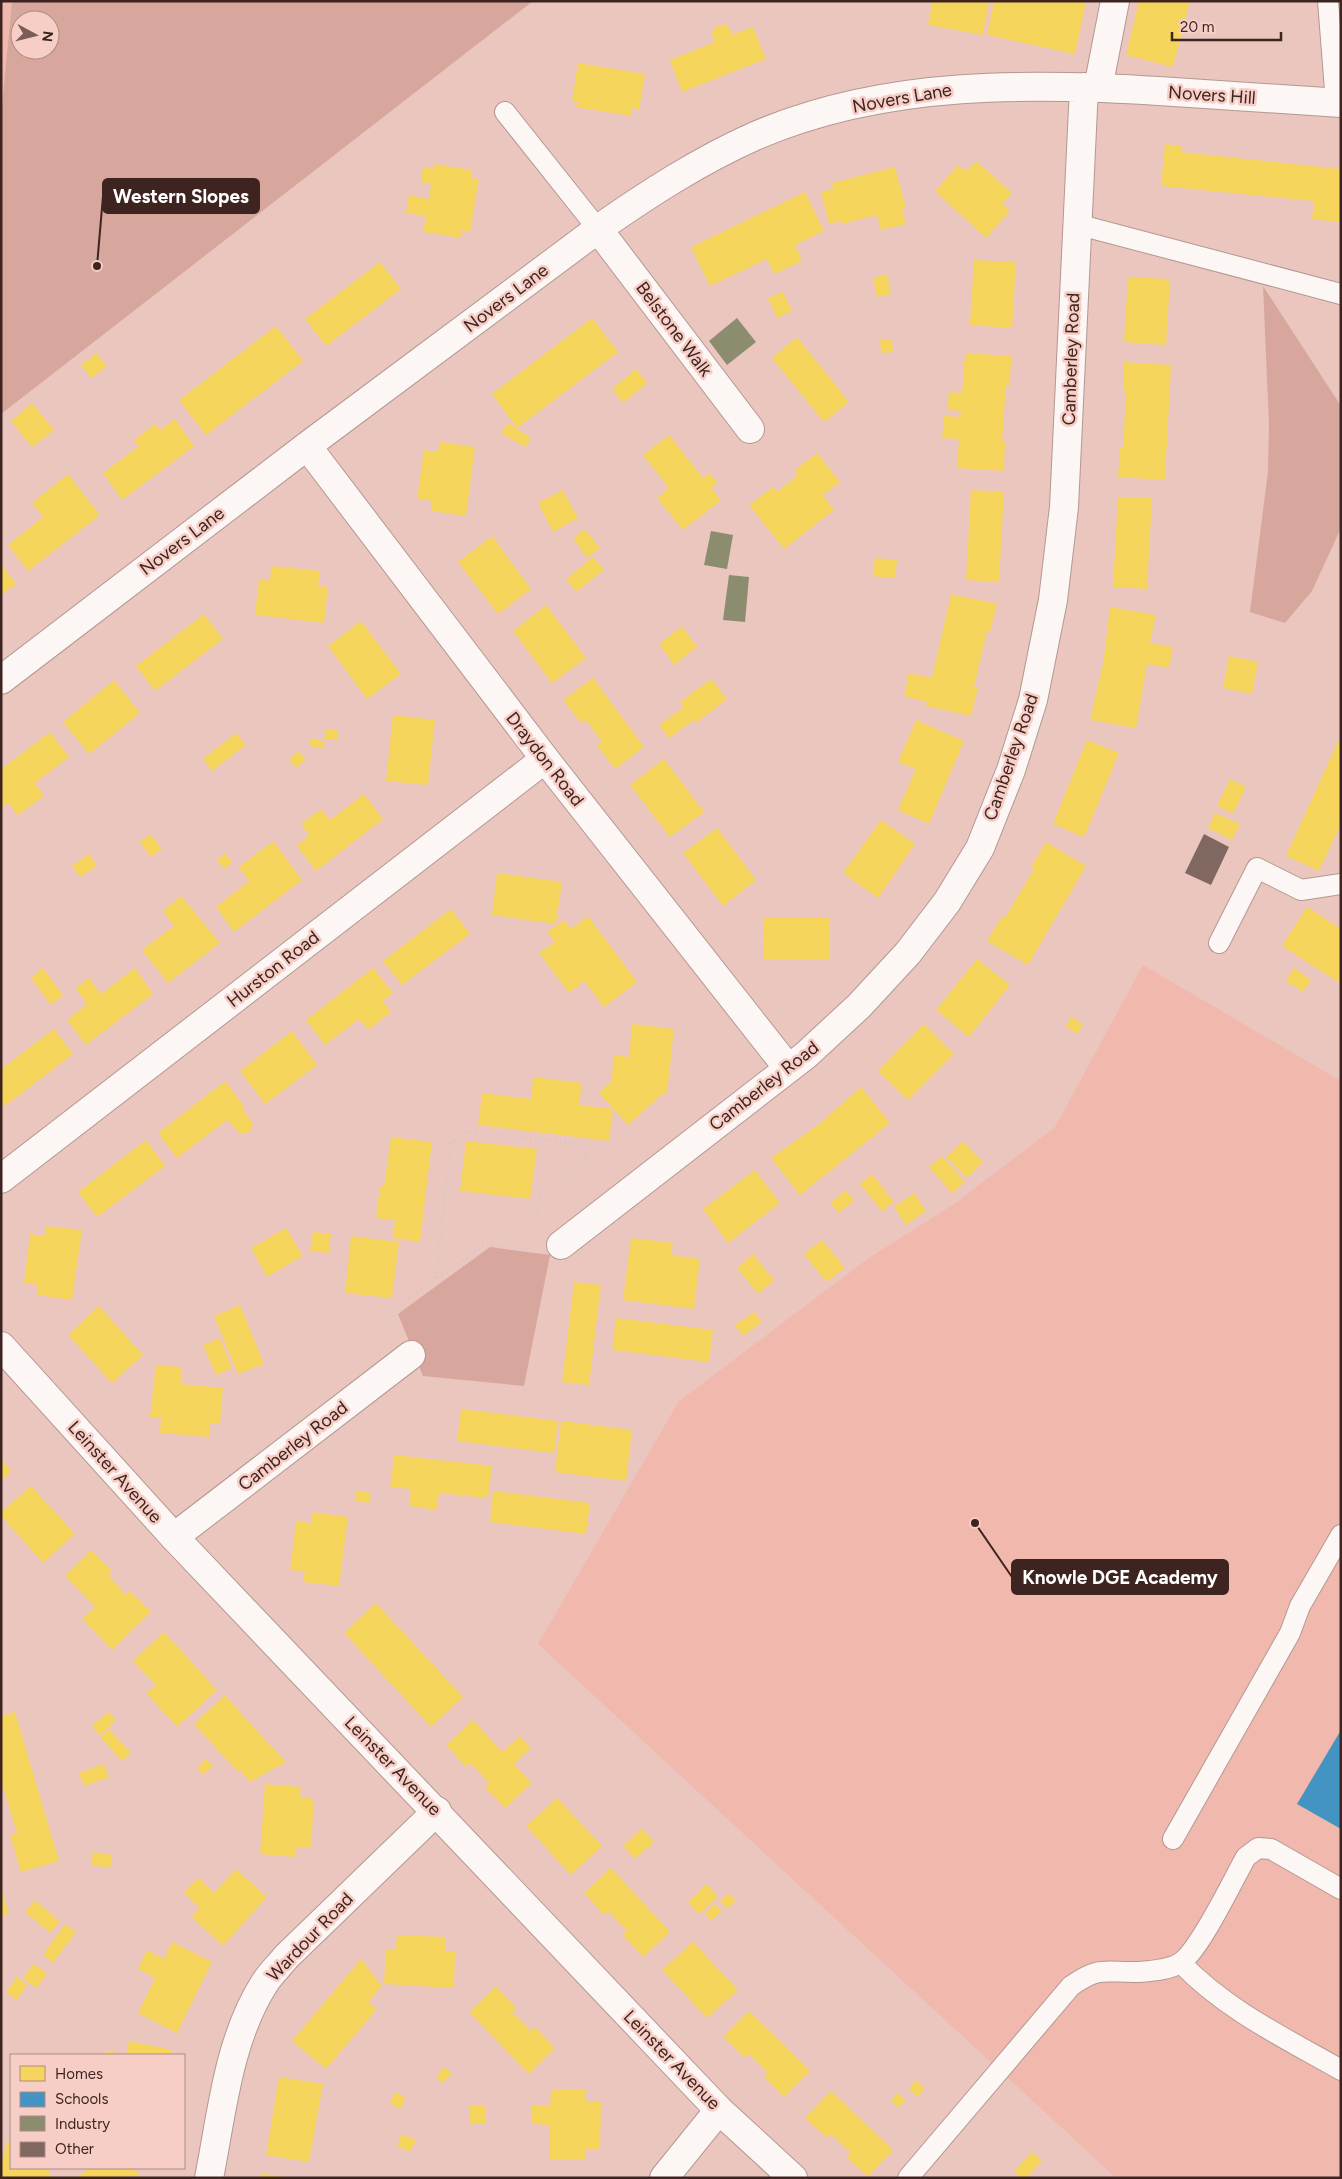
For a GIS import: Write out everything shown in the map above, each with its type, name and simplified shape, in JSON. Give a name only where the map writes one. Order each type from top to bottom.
[{"type":"street","name":"Camberley Road","points":[[561,1244],[806,1055],[859,1006],[914,946],[946,902],[980,848],[1010,770],[1032,700],[1043,652],[1058,560],[1068,438],[1076,224],[1091,87],[1115,1]]},
{"type":"street","name":"Novers Hill","points":[[1091,87],[1338,103]]},
{"type":"street","name":"Novers Lane","points":[[1,680],[307,446],[598,229],[647,195],[702,162],[757,136],[814,116],[874,99],[955,88],[1091,87]]},
{"type":"street","name":"Belstone Walk","points":[[598,229],[750,429]]},
{"type":"street","name":"Draydon Road","points":[[307,446],[545,760],[788,1068]]},
{"type":"street","name":"Hurston Road","points":[[1,1179],[545,760]]},
{"type":"street","name":"Leinster Avenue","points":[[1,1346],[174,1537],[719,2110],[793,2178]]},
{"type":"street","name":"Camberley Road","points":[[174,1537],[411,1355]]},
{"type":"street","name":"Wardour Road","points":[[210,2178],[231,2066],[241,2032],[265,1982],[286,1957],[437,1812]]},
{"type":"street","points":[[664,2178],[719,2110]]},
{"type":"lane","points":[[1328,1],[1338,103]]},
{"type":"lane","points":[[505,112],[598,229]]},
{"type":"lane","points":[[1076,224],[1341,294]]},
{"type":"lane","points":[[1219,942],[1258,868],[1301,890],[1341,884]]},
{"type":"lane","points":[[1173,1839],[1290,1633],[1300,1606],[1341,1535]]},
{"type":"lane","points":[[908,2178],[1071,1986],[1089,1973],[1105,1970],[1139,1972],[1163,1969],[1180,1963],[1195,1947],[1246,1857],[1258,1848],[1271,1849],[1341,1888]]},
{"type":"lane","points":[[1180,1963],[1202,1986],[1235,2010],[1341,2070]]},
{"type":"path","points":[[436,1278],[451,1143],[465,1131],[578,1144],[621,1198]]},
{"type":"path","points":[[532,1232],[541,1189],[589,1157]]},
{"type":"path","points":[[529,1249],[530,1240]]},
{"type":"path","points":[[411,1355],[389,1312],[486,1244],[550,1251],[561,1244]]},
{"type":"shaded area","points":[[1,1],[12,1],[10,10],[1,117]]},
{"type":"shaded area","points":[[12,1],[533,1],[1,414],[1,117],[10,22],[10,60],[60,60],[60,10],[11,10]]},
{"type":"shaded area","points":[[1263,286],[1341,406],[1341,528],[1312,591],[1285,623],[1250,612],[1268,472],[1269,424]]},
{"type":"shaded area","points":[[1143,965],[1341,1081],[1341,2178],[1116,2178],[538,1644],[679,1401],[869,1258],[957,1202],[1055,1127]]},
{"type":"shaded area","points":[[490,1247],[550,1255],[524,1386],[423,1376],[398,1314]]},
{"type":"building: Homes","points":[[932,1],[989,1],[983,35],[928,25]]},
{"type":"building: Homes","points":[[994,1],[1075,1],[1086,3],[1075,54],[987,35]]},
{"type":"building: Homes","points":[[1139,1],[1190,1],[1173,67],[1126,55]]},
{"type":"building: Homes","points":[[724,24],[729,27],[732,35],[753,27],[766,59],[682,92],[670,60],[715,42],[712,33],[714,28]]},
{"type":"building: Homes","points":[[578,63],[645,74],[639,110],[632,108],[631,116],[576,107],[578,101],[572,101]]},
{"type":"building: Homes","points":[[1165,144],[1182,146],[1181,152],[1341,169],[1339,222],[1312,219],[1314,201],[1161,186]]},
{"type":"building: Homes","points":[[976,161],[1012,193],[1002,204],[1010,211],[986,238],[935,191],[958,165],[966,171]]},
{"type":"building: Homes","points":[[434,164],[472,170],[471,178],[479,179],[470,232],[461,230],[461,238],[423,232],[426,216],[406,213],[409,195],[429,199],[431,184],[421,182],[423,167],[433,169]]},
{"type":"building: Homes","points":[[895,167],[906,208],[902,209],[906,224],[881,230],[877,215],[842,224],[841,221],[829,224],[821,192],[833,189],[832,183]]},
{"type":"building: Homes","points":[[805,192],[824,231],[795,245],[802,261],[774,274],[767,259],[710,286],[691,247]]},
{"type":"building: Homes","points":[[974,260],[1016,262],[1012,328],[970,325]]},
{"type":"building: Homes","points":[[380,262],[401,289],[326,346],[305,319]]},
{"type":"building: Homes","points":[[887,274],[891,294],[877,297],[873,278]]},
{"type":"building: Homes","points":[[1128,277],[1170,279],[1166,345],[1124,342]]},
{"type":"building: Homes","points":[[783,292],[792,311],[777,318],[768,298]]},
{"type":"building: Homes","points":[[592,318],[618,352],[517,428],[492,394]]},
{"type":"building: Homes","points":[[276,326],[303,361],[206,435],[179,400]]},
{"type":"building: Homes","points":[[797,337],[849,402],[824,422],[772,358]]},
{"type":"building: Homes","points":[[892,339],[893,352],[881,353],[880,340]]},
{"type":"building: Homes","points":[[96,353],[107,366],[91,378],[81,365]]},
{"type":"building: Homes","points":[[965,353],[1012,356],[1009,385],[1006,385],[1002,442],[1005,442],[1004,471],[957,468],[959,439],[942,438],[944,416],[960,417],[961,411],[947,410],[949,392],[962,393]]},
{"type":"building: Homes","points":[[1124,362],[1171,365],[1165,480],[1118,477],[1120,448],[1123,448],[1126,391],[1123,391]]},
{"type":"building: Homes","points":[[636,369],[647,383],[623,403],[612,389]]},
{"type":"building: Homes","points":[[32,403],[54,430],[32,447],[11,421]]},
{"type":"building: Homes","points":[[175,419],[194,446],[122,500],[103,473],[139,446],[134,440],[155,424],[160,430]]},
{"type":"building: Homes","points":[[508,423],[531,438],[525,447],[501,433]]},
{"type":"building: Homes","points":[[669,435],[703,478],[709,473],[718,483],[711,488],[721,500],[683,530],[657,498],[669,488],[643,455]]},
{"type":"building: Homes","points":[[440,442],[475,447],[466,516],[431,511],[432,501],[417,499],[424,450],[438,452]]},
{"type":"building: Homes","points":[[817,453],[840,482],[823,495],[834,510],[784,549],[749,505],[773,487],[777,492],[798,475],[794,471]]},
{"type":"building: Homes","points":[[68,474],[100,515],[28,571],[8,545],[43,517],[32,503]]},
{"type":"building: Homes","points":[[563,490],[578,518],[553,532],[538,503]]},
{"type":"building: Homes","points":[[971,490],[1004,492],[999,582],[966,580]]},
{"type":"building: Homes","points":[[1118,497],[1152,498],[1147,589],[1113,587]]},
{"type":"building: Homes","points":[[585,529],[600,548],[587,558],[573,538]]},
{"type":"building: Homes","points":[[492,536],[531,589],[498,614],[458,562]]},
{"type":"building: Homes","points":[[593,557],[604,570],[576,592],[566,579]]},
{"type":"building: Homes","points":[[875,558],[897,560],[895,578],[873,576]]},
{"type":"building: Homes","points":[[1,564],[16,584],[1,595]]},
{"type":"building: Homes","points":[[271,566],[320,571],[318,586],[328,587],[324,623],[255,615],[259,579],[270,581]]},
{"type":"building: Homes","points":[[951,594],[997,604],[990,632],[987,631],[974,687],[978,688],[971,716],[926,706],[927,702],[904,696],[909,673],[932,678]]},
{"type":"building: Homes","points":[[546,605],[586,658],[552,683],[513,631]]},
{"type":"building: Homes","points":[[1110,607],[1156,615],[1150,643],[1173,647],[1169,668],[1147,664],[1136,728],[1090,720],[1103,664]]},
{"type":"building: Homes","points":[[204,614],[223,639],[155,691],[136,666]]},
{"type":"building: Homes","points":[[361,621],[401,674],[367,699],[328,646]]},
{"type":"building: Homes","points":[[682,626],[697,647],[674,665],[659,644]]},
{"type":"building: Homes","points":[[1229,656],[1258,662],[1252,694],[1223,688]]},
{"type":"building: Homes","points":[[593,678],[644,747],[615,769],[597,745],[602,742],[586,720],[581,723],[563,700]]},
{"type":"building: Homes","points":[[711,679],[727,699],[696,723],[694,720],[669,738],[659,725],[684,707],[680,702]]},
{"type":"building: Homes","points":[[114,680],[140,713],[89,754],[63,722]]},
{"type":"building: Homes","points":[[393,715],[435,720],[428,785],[386,781]]},
{"type":"building: Homes","points":[[916,720],[964,741],[929,824],[898,810],[916,769],[898,762]]},
{"type":"building: Homes","points":[[326,729],[338,730],[337,740],[324,739]]},
{"type":"building: Homes","points":[[50,732],[69,757],[35,783],[44,796],[18,815],[8,803],[1,809],[1,769]]},
{"type":"building: Homes","points":[[236,733],[246,745],[212,771],[203,759]]},
{"type":"building: Homes","points":[[1341,735],[1341,824],[1319,871],[1286,856]]},
{"type":"building: Homes","points":[[311,738],[325,742],[322,749],[309,745]]},
{"type":"building: Homes","points":[[1087,740],[1119,753],[1084,837],[1053,824]]},
{"type":"building: Homes","points":[[298,751],[306,759],[296,768],[289,760]]},
{"type":"building: Homes","points":[[664,759],[704,812],[670,837],[630,785]]},
{"type":"building: Homes","points":[[1230,779],[1246,787],[1233,814],[1217,806]]},
{"type":"building: Homes","points":[[364,794],[383,819],[316,871],[297,846],[309,835],[301,824],[321,809],[330,820]]},
{"type":"building: Homes","points":[[1215,813],[1240,824],[1232,840],[1208,828]]},
{"type":"building: Homes","points":[[881,820],[915,844],[878,898],[843,873]]},
{"type":"building: Homes","points":[[717,828],[756,880],[723,906],[683,853]]},
{"type":"building: Homes","points":[[150,834],[162,849],[151,857],[140,842]]},
{"type":"building: Homes","points":[[273,841],[302,880],[234,932],[216,907],[249,881],[239,867]]},
{"type":"building: Homes","points":[[1046,842],[1086,866],[1028,965],[987,941],[1002,916],[1005,918],[1034,869],[1031,867]]},
{"type":"building: Homes","points":[[225,853],[232,862],[224,869],[217,860]]},
{"type":"building: Homes","points":[[89,854],[97,866],[80,877],[72,866]]},
{"type":"building: Homes","points":[[497,873],[562,882],[556,924],[492,915]]},
{"type":"building: Homes","points":[[181,896],[220,943],[168,983],[142,950],[174,926],[163,911]]},
{"type":"building: Homes","points":[[1307,907],[1341,929],[1341,984],[1282,946]]},
{"type":"building: Homes","points":[[451,909],[470,934],[402,985],[383,961]]},
{"type":"building: Homes","points":[[588,916],[637,982],[604,1007],[584,981],[569,993],[539,953],[555,942],[547,932],[564,920],[571,929]]},
{"type":"building: Homes","points":[[829,917],[829,959],[764,960],[763,918]]},
{"type":"building: Homes","points":[[977,959],[1010,985],[969,1037],[936,1010]]},
{"type":"building: Homes","points":[[43,968],[63,995],[51,1005],[31,978]]},
{"type":"building: Homes","points":[[135,968],[153,994],[86,1045],[67,1020],[87,1004],[76,988],[89,978],[101,994]]},
{"type":"building: Homes","points":[[373,968],[393,993],[383,1001],[391,1012],[368,1030],[359,1019],[325,1045],[306,1020]]},
{"type":"building: Homes","points":[[1294,968],[1311,980],[1303,992],[1286,981]]},
{"type":"building: Homes","points":[[1071,1017],[1083,1024],[1077,1034],[1066,1027]]},
{"type":"building: Homes","points":[[632,1024],[674,1029],[667,1094],[662,1094],[628,1125],[599,1093],[611,1082],[614,1055],[629,1057]]},
{"type":"building: Homes","points":[[924,1024],[954,1054],[908,1100],[878,1071]]},
{"type":"building: Homes","points":[[54,1029],[73,1054],[5,1106],[1,1101],[1,1069]]},
{"type":"building: Homes","points":[[292,1031],[317,1065],[265,1104],[240,1071]]},
{"type":"building: Homes","points":[[533,1077],[582,1083],[579,1105],[613,1109],[609,1141],[478,1125],[482,1093],[531,1099]]},
{"type":"building: Homes","points":[[225,1081],[244,1106],[242,1108],[253,1124],[251,1130],[246,1134],[240,1134],[227,1120],[177,1158],[158,1133]]},
{"type":"building: Homes","points":[[861,1087],[890,1123],[800,1195],[771,1158],[818,1125]]},
{"type":"building: Homes","points":[[391,1137],[432,1142],[420,1242],[393,1238],[395,1220],[376,1218],[380,1186],[384,1187]]},
{"type":"building: Homes","points":[[146,1140],[165,1166],[97,1217],[78,1192]]},
{"type":"building: Homes","points":[[466,1141],[537,1149],[530,1199],[460,1191]]},
{"type":"building: Homes","points":[[963,1141],[983,1162],[967,1178],[946,1157]]},
{"type":"building: Homes","points":[[942,1156],[965,1182],[952,1193],[929,1167]]},
{"type":"building: Homes","points":[[755,1170],[780,1203],[728,1243],[703,1209]]},
{"type":"building: Homes","points":[[872,1174],[894,1202],[882,1211],[860,1184]]},
{"type":"building: Homes","points":[[846,1190],[854,1200],[839,1213],[830,1203]]},
{"type":"building: Homes","points":[[914,1193],[926,1211],[906,1225],[894,1207]]},
{"type":"building: Homes","points":[[46,1226],[82,1230],[72,1300],[37,1295],[38,1285],[24,1283],[30,1234],[45,1236]]},
{"type":"building: Homes","points":[[286,1228],[303,1256],[267,1277],[251,1248]]},
{"type":"building: Homes","points":[[313,1232],[331,1234],[329,1253],[310,1251]]},
{"type":"building: Homes","points":[[351,1236],[399,1242],[392,1298],[345,1293]]},
{"type":"building: Homes","points":[[631,1238],[673,1243],[671,1255],[700,1259],[694,1309],[623,1300]]},
{"type":"building: Homes","points":[[822,1240],[845,1268],[826,1282],[804,1254]]},
{"type":"building: Homes","points":[[753,1254],[774,1280],[758,1294],[737,1268]]},
{"type":"building: Homes","points":[[574,1282],[601,1285],[589,1385],[562,1382]]},
{"type":"building: Homes","points":[[240,1305],[264,1364],[238,1374],[214,1316]]},
{"type":"building: Homes","points":[[99,1306],[143,1355],[112,1383],[68,1335]]},
{"type":"building: Homes","points":[[754,1312],[762,1322],[743,1336],[735,1325]]},
{"type":"building: Homes","points":[[616,1318],[713,1330],[709,1362],[612,1350]]},
{"type":"building: Homes","points":[[220,1338],[232,1368],[216,1375],[203,1345]]},
{"type":"building: Homes","points":[[156,1365],[182,1367],[181,1384],[223,1388],[220,1424],[210,1423],[209,1437],[160,1433],[161,1418],[150,1417]]},
{"type":"building: Homes","points":[[461,1409],[558,1421],[554,1453],[457,1441]]},
{"type":"building: Homes","points":[[561,1421],[632,1430],[626,1481],[555,1472]]},
{"type":"building: Homes","points":[[394,1455],[492,1466],[488,1498],[439,1493],[437,1510],[409,1506],[411,1489],[390,1487]]},
{"type":"building: Homes","points":[[1,1459],[12,1471],[1,1481]]},
{"type":"building: Homes","points":[[31,1486],[75,1534],[43,1563],[1,1516],[1,1512]]},
{"type":"building: Homes","points":[[357,1490],[371,1493],[369,1503],[355,1501]]},
{"type":"building: Homes","points":[[493,1491],[590,1503],[586,1534],[490,1522]]},
{"type":"building: Homes","points":[[313,1512],[348,1517],[339,1586],[303,1582],[305,1571],[290,1570],[296,1521],[311,1523]]},
{"type":"building: Homes","points":[[91,1550],[112,1571],[108,1575],[126,1595],[130,1591],[151,1612],[112,1650],[82,1619],[95,1607],[65,1576]]},
{"type":"building: Homes","points":[[376,1603],[463,1697],[431,1727],[344,1633]]},
{"type":"building: Homes","points":[[164,1632],[217,1690],[177,1727],[146,1693],[156,1685],[133,1661]]},
{"type":"building: Homes","points":[[225,1695],[286,1762],[250,1782],[240,1770],[238,1772],[194,1724]]},
{"type":"building: Homes","points":[[15,1712],[59,1861],[21,1872],[10,1835],[17,1833],[1,1780],[1,1716]]},
{"type":"building: Homes","points":[[108,1712],[116,1720],[100,1735],[92,1726]]},
{"type":"building: Homes","points":[[473,1720],[502,1752],[520,1736],[531,1748],[514,1764],[532,1783],[505,1808],[485,1787],[489,1783],[470,1763],[466,1767],[446,1745]]},
{"type":"building: Homes","points":[[109,1729],[131,1753],[122,1761],[100,1737]]},
{"type":"building: Homes","points":[[206,1759],[213,1766],[203,1775],[197,1768]]},
{"type":"building: Homes","points":[[104,1764],[109,1777],[84,1786],[79,1773]]},
{"type":"building: Homes","points":[[265,1784],[301,1787],[300,1797],[314,1799],[311,1848],[296,1847],[295,1857],[260,1854]]},
{"type":"building: Homes","points":[[557,1798],[602,1846],[571,1875],[526,1826]]},
{"type":"building: Homes","points":[[642,1828],[654,1842],[635,1859],[623,1846]]},
{"type":"building: Homes","points":[[93,1852],[112,1855],[110,1868],[91,1865]]},
{"type":"building: Homes","points":[[611,1868],[670,1932],[643,1957],[623,1935],[627,1931],[608,1911],[604,1915],[584,1893]]},
{"type":"building: Homes","points":[[236,1869],[267,1897],[223,1946],[192,1917],[200,1908],[184,1893],[198,1878],[214,1893]]},
{"type":"building: Homes","points":[[707,1884],[718,1897],[699,1914],[688,1902]]},
{"type":"building: Homes","points":[[1,1887],[9,1914],[1,1916]]},
{"type":"building: Homes","points":[[729,1893],[736,1901],[727,1909],[720,1901]]},
{"type":"building: Homes","points":[[35,1900],[60,1922],[50,1933],[25,1912]]},
{"type":"building: Homes","points":[[715,1904],[722,1911],[711,1921],[705,1913]]},
{"type":"building: Homes","points":[[65,1924],[76,1932],[53,1963],[43,1955]]},
{"type":"building: Homes","points":[[397,1935],[445,1937],[445,1951],[455,1952],[454,1988],[384,1984],[386,1949],[396,1949]]},
{"type":"building: Homes","points":[[172,1942],[212,1962],[177,2033],[138,2013],[155,1978],[138,1969],[147,1950],[164,1959]]},
{"type":"building: Homes","points":[[693,1942],[738,1990],[707,2018],[662,1970]]},
{"type":"building: Homes","points":[[361,1959],[382,1986],[368,2002],[377,2009],[326,2069],[292,2041]]},
{"type":"building: Homes","points":[[33,1964],[47,1973],[37,1988],[23,1979]]},
{"type":"building: Homes","points":[[17,1977],[27,1985],[17,2000],[6,1992]]},
{"type":"building: Homes","points":[[496,1986],[516,2008],[512,2012],[531,2031],[535,2027],[555,2048],[529,2074],[469,2012]]},
{"type":"building: Homes","points":[[749,2011],[810,2071],[784,2097],[764,2077],[768,2073],[749,2054],[745,2058],[723,2037]]},
{"type":"building: Homes","points":[[129,2041],[172,2050],[171,2054],[126,2054]]},
{"type":"building: Homes","points":[[106,2051],[123,2054],[105,2054]]},
{"type":"building: Homes","points":[[445,2067],[452,2074],[442,2083],[436,2076]]},
{"type":"building: Homes","points":[[279,2077],[323,2084],[309,2162],[266,2155]]},
{"type":"building: Homes","points":[[916,2080],[925,2089],[917,2097],[909,2089]]},
{"type":"building: Homes","points":[[551,2090],[586,2090],[586,2101],[601,2101],[600,2150],[585,2150],[585,2160],[549,2159],[550,2125],[531,2124],[531,2105],[550,2106]]},
{"type":"building: Homes","points":[[831,2091],[893,2150],[868,2177],[846,2157],[851,2153],[831,2134],[827,2138],[805,2118]]},
{"type":"building: Homes","points":[[395,2092],[406,2098],[400,2109],[390,2103]]},
{"type":"building: Homes","points":[[898,2093],[905,2101],[898,2108],[891,2100]]},
{"type":"building: Homes","points":[[469,2106],[486,2106],[486,2123],[470,2123]]},
{"type":"building: Homes","points":[[402,2134],[416,2140],[410,2152],[397,2146]]},
{"type":"building: Homes","points":[[7,2142],[10,2143],[10,2169],[48,2169],[51,2178],[1,2178],[1,2166]]},
{"type":"building: Homes","points":[[1032,2152],[1042,2161],[1026,2178],[1021,2178],[1014,2171]]},
{"type":"building: Homes","points":[[89,2169],[135,2169],[140,2176],[76,2178]]},
{"type":"building: Homes","points":[[261,2173],[281,2177],[281,2178],[261,2178]]},
{"type":"building: Schools","points":[[1341,1730],[1341,1829],[1297,1804]]},
{"type":"building: Industry","points":[[737,318],[756,342],[727,365],[709,341]]},
{"type":"building: Industry","points":[[711,531],[733,535],[727,569],[704,565]]},
{"type":"building: Industry","points":[[729,575],[749,577],[745,622],[723,620]]},
{"type":"building: Other","points":[[1204,834],[1229,847],[1211,885],[1185,873]]},
{"type":"place","name":"Western Slopes","points":[[97,266]]},
{"type":"place","name":"Knowle DGE Academy","points":[[975,1523]]}]
